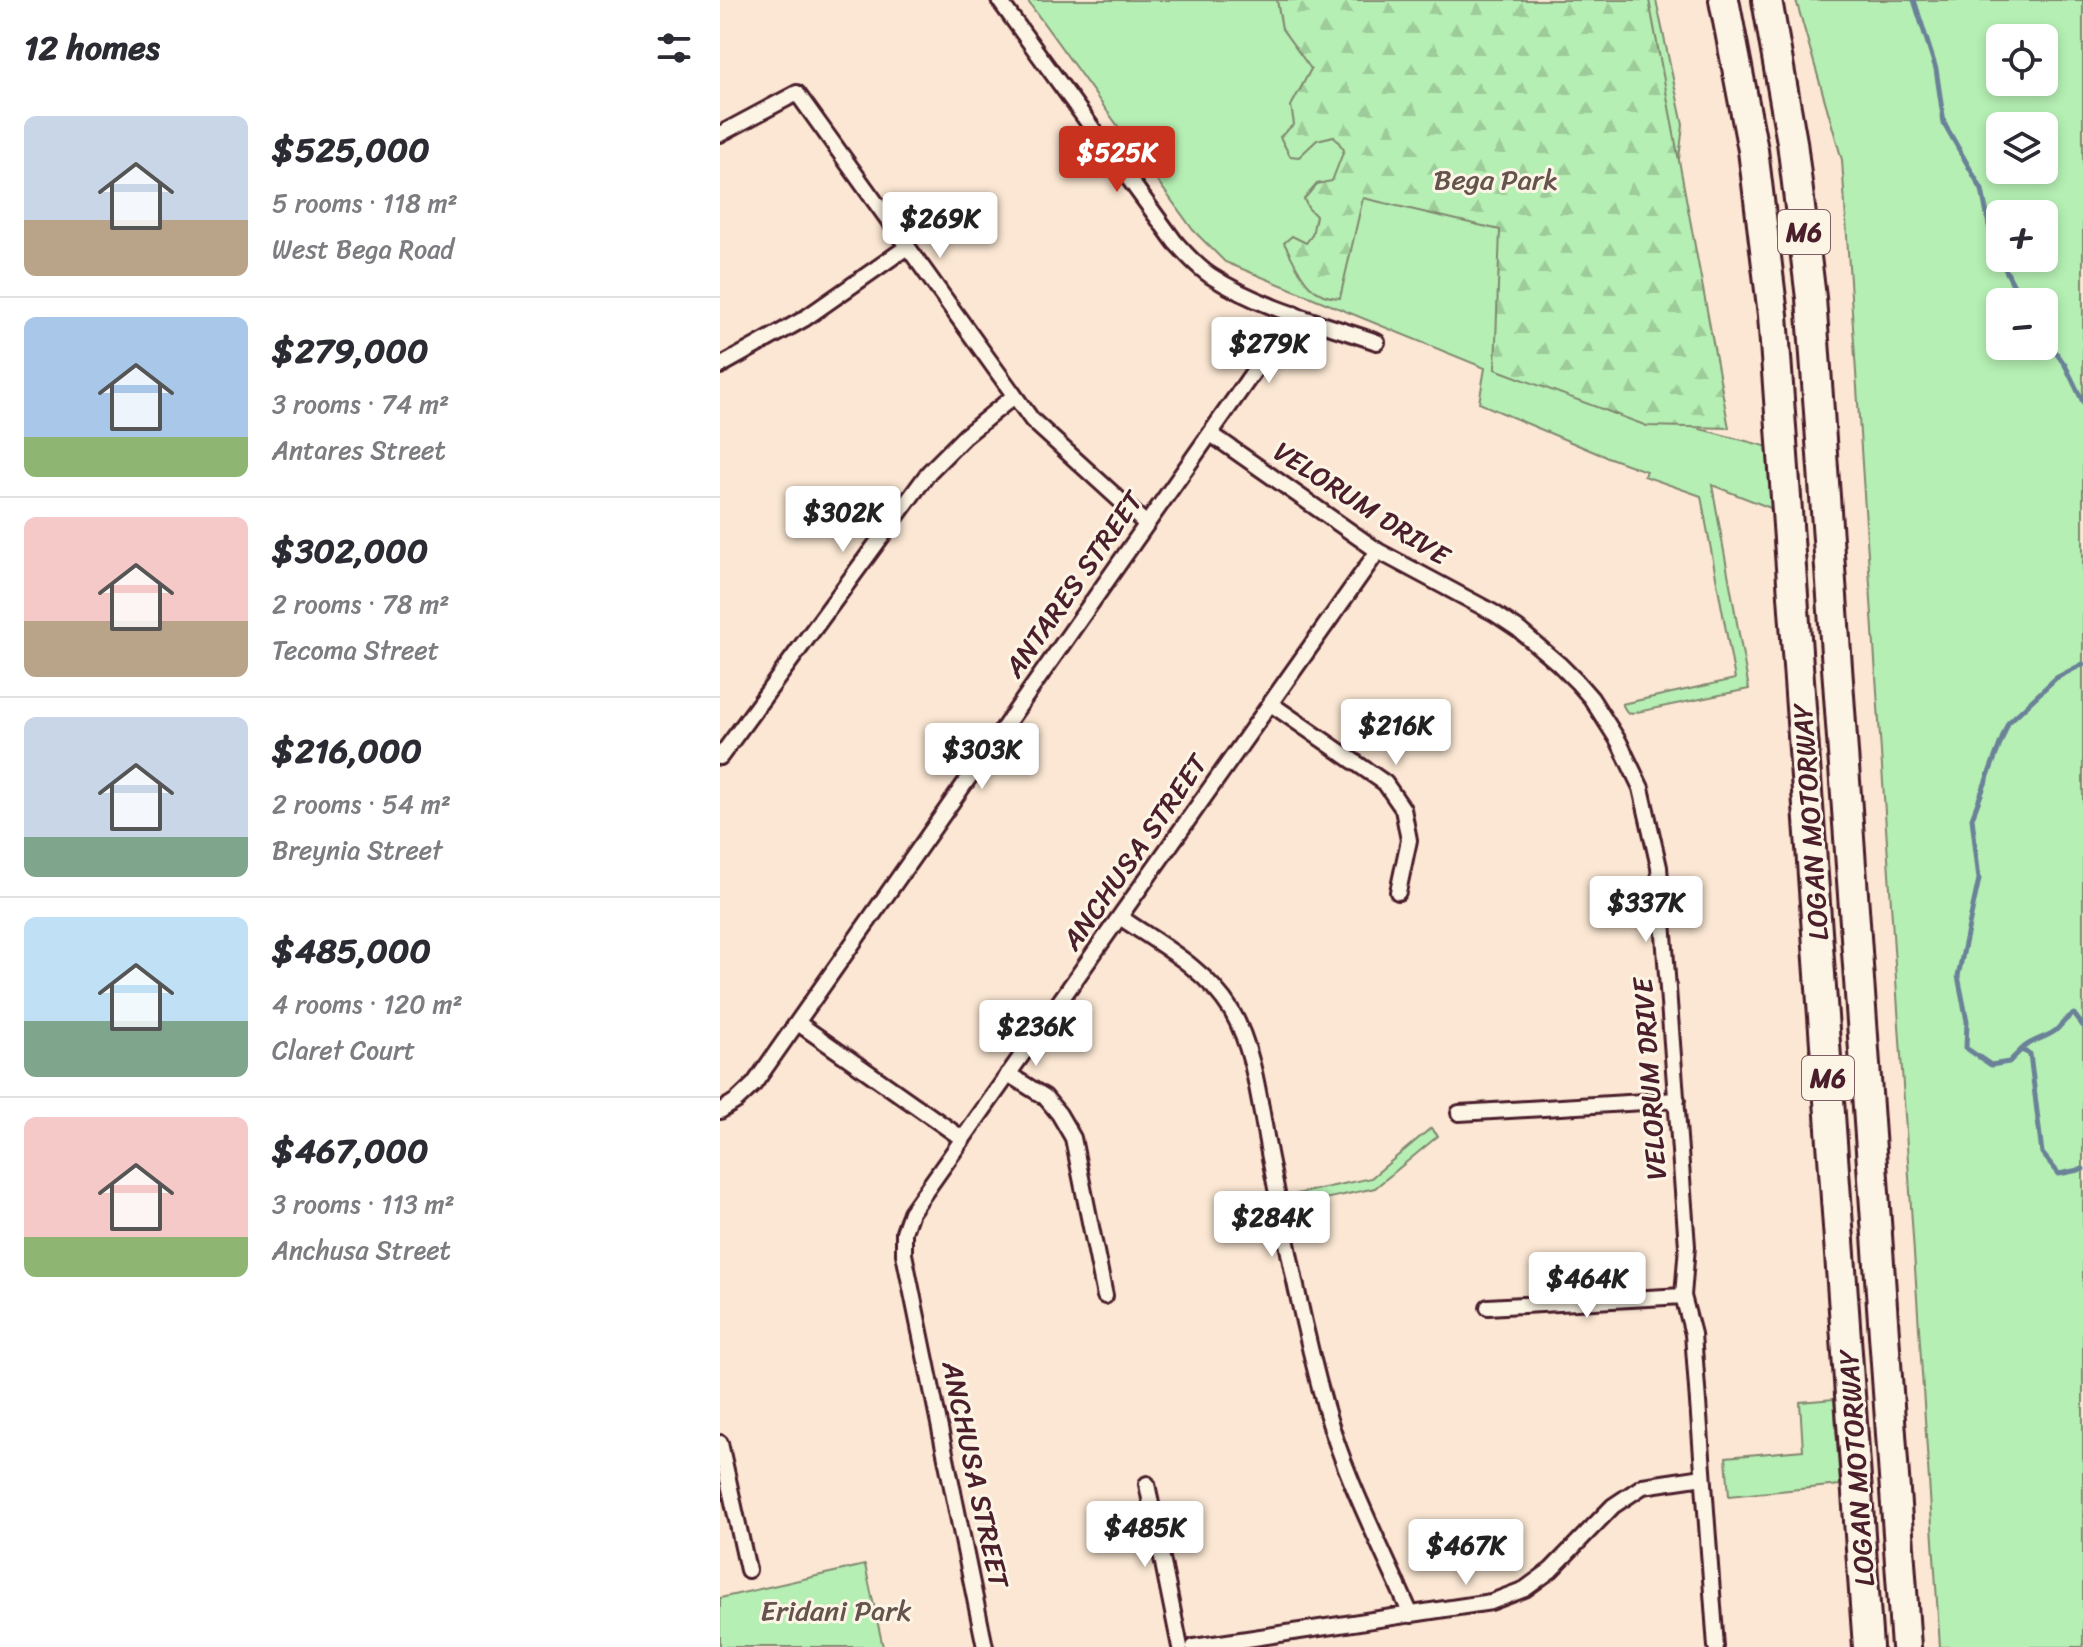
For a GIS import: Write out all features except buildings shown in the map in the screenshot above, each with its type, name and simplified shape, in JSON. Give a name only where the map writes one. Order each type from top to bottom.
[{"type":"highway","name":"LOGAN MOTORWAY","points":[[1724,0],[1763,219],[1784,453],[1868,1647]]},
{"type":"highway","name":"LOGAN MOTORWAY","points":[[1767,0],[1802,210],[1811,298],[1906,1647]]},
{"type":"street","points":[[999,0],[1175,242],[1210,276],[1256,299],[1377,342]]},
{"type":"street","points":[[720,134],[797,93],[1014,396],[1046,434],[1146,524]]},
{"type":"street","points":[[720,366],[804,319],[907,247]]},
{"type":"street","name":"ANTARES STREET","points":[[720,1111],[754,1084],[798,1023],[1294,314]]},
{"type":"street","points":[[720,757],[929,472],[965,436],[1014,396]]},
{"type":"street","name":"VELORUM DRIVE","points":[[1211,434],[1378,551],[1494,613],[1539,646],[1591,698],[1619,742],[1641,788],[1659,867],[1687,1246],[1683,1296],[1693,1334],[1716,1647]]},
{"type":"street","name":"ANCHUSA STREET","points":[[985,1647],[904,1254],[904,1232],[911,1212],[1378,551]]},
{"type":"street","points":[[1271,704],[1385,783],[1403,809],[1409,840],[1398,892]]},
{"type":"street","points":[[1120,917],[1197,970],[1232,1012],[1243,1038],[1253,1071],[1325,1407],[1342,1458],[1411,1615]]},
{"type":"street","points":[[798,1023],[963,1139]]},
{"type":"street","points":[[1008,1074],[1045,1097],[1073,1138],[1105,1296]]},
{"type":"street","points":[[1459,1113],[1677,1100]]},
{"type":"street","points":[[1488,1307],[1683,1296]]},
{"type":"street","points":[[720,1443],[748,1570]]},
{"type":"street","points":[[1194,1647],[1491,1602],[1525,1589],[1551,1570],[1613,1506],[1643,1486],[1703,1477]]},
{"type":"street","points":[[1147,1484],[1180,1647]]},
{"type":"street","points":[[1299,1631],[1302,1647]]},
{"type":"green space","name":"Bega Park","points":[[1027,0],[1656,0],[1683,125],[1668,253],[1700,429],[1769,447],[1773,509],[1712,485],[1749,689],[1628,714],[1622,704],[1735,679],[1701,496],[1644,476],[1646,471],[1479,403],[1485,368],[1225,262],[1193,230]]},
{"type":"green space","points":[[1277,0],[1649,0],[1729,428],[1647,426],[1495,369],[1500,230],[1363,198],[1340,298],[1319,293],[1311,287],[1284,243],[1292,236],[1306,243],[1312,235],[1316,216],[1304,199],[1317,184],[1332,181],[1344,150],[1334,136],[1317,140],[1299,157],[1290,156],[1280,137],[1294,124],[1291,106],[1311,69],[1282,29]]},
{"type":"green space","points":[[1796,0],[2083,0],[2083,1647],[1940,1647],[1842,160]]},
{"type":"green space","points":[[1431,1128],[1438,1136],[1375,1188],[1298,1205],[1296,1194],[1371,1178]]},
{"type":"green space","points":[[1834,1399],[1840,1485],[1729,1496],[1726,1457],[1803,1450],[1800,1402]]},
{"type":"green space","name":"Eridani Park","points":[[865,1565],[883,1647],[720,1647],[720,1598]]},
{"type":"waterway","points":[[1914,0],[1936,69],[1944,123],[1982,190],[1993,245],[2015,288]]},
{"type":"waterway","points":[[2058,355],[2083,402]]},
{"type":"waterway","points":[[2083,664],[2056,678],[2008,723],[1972,818],[1979,879],[1958,976],[1967,1021],[1966,1048],[1991,1065],[2009,1062],[2021,1050],[2030,1054],[2042,1153],[2059,1174],[2083,1169]]},
{"type":"waterway","points":[[2021,1050],[2055,1031],[2074,1014],[2083,1026]]}]
